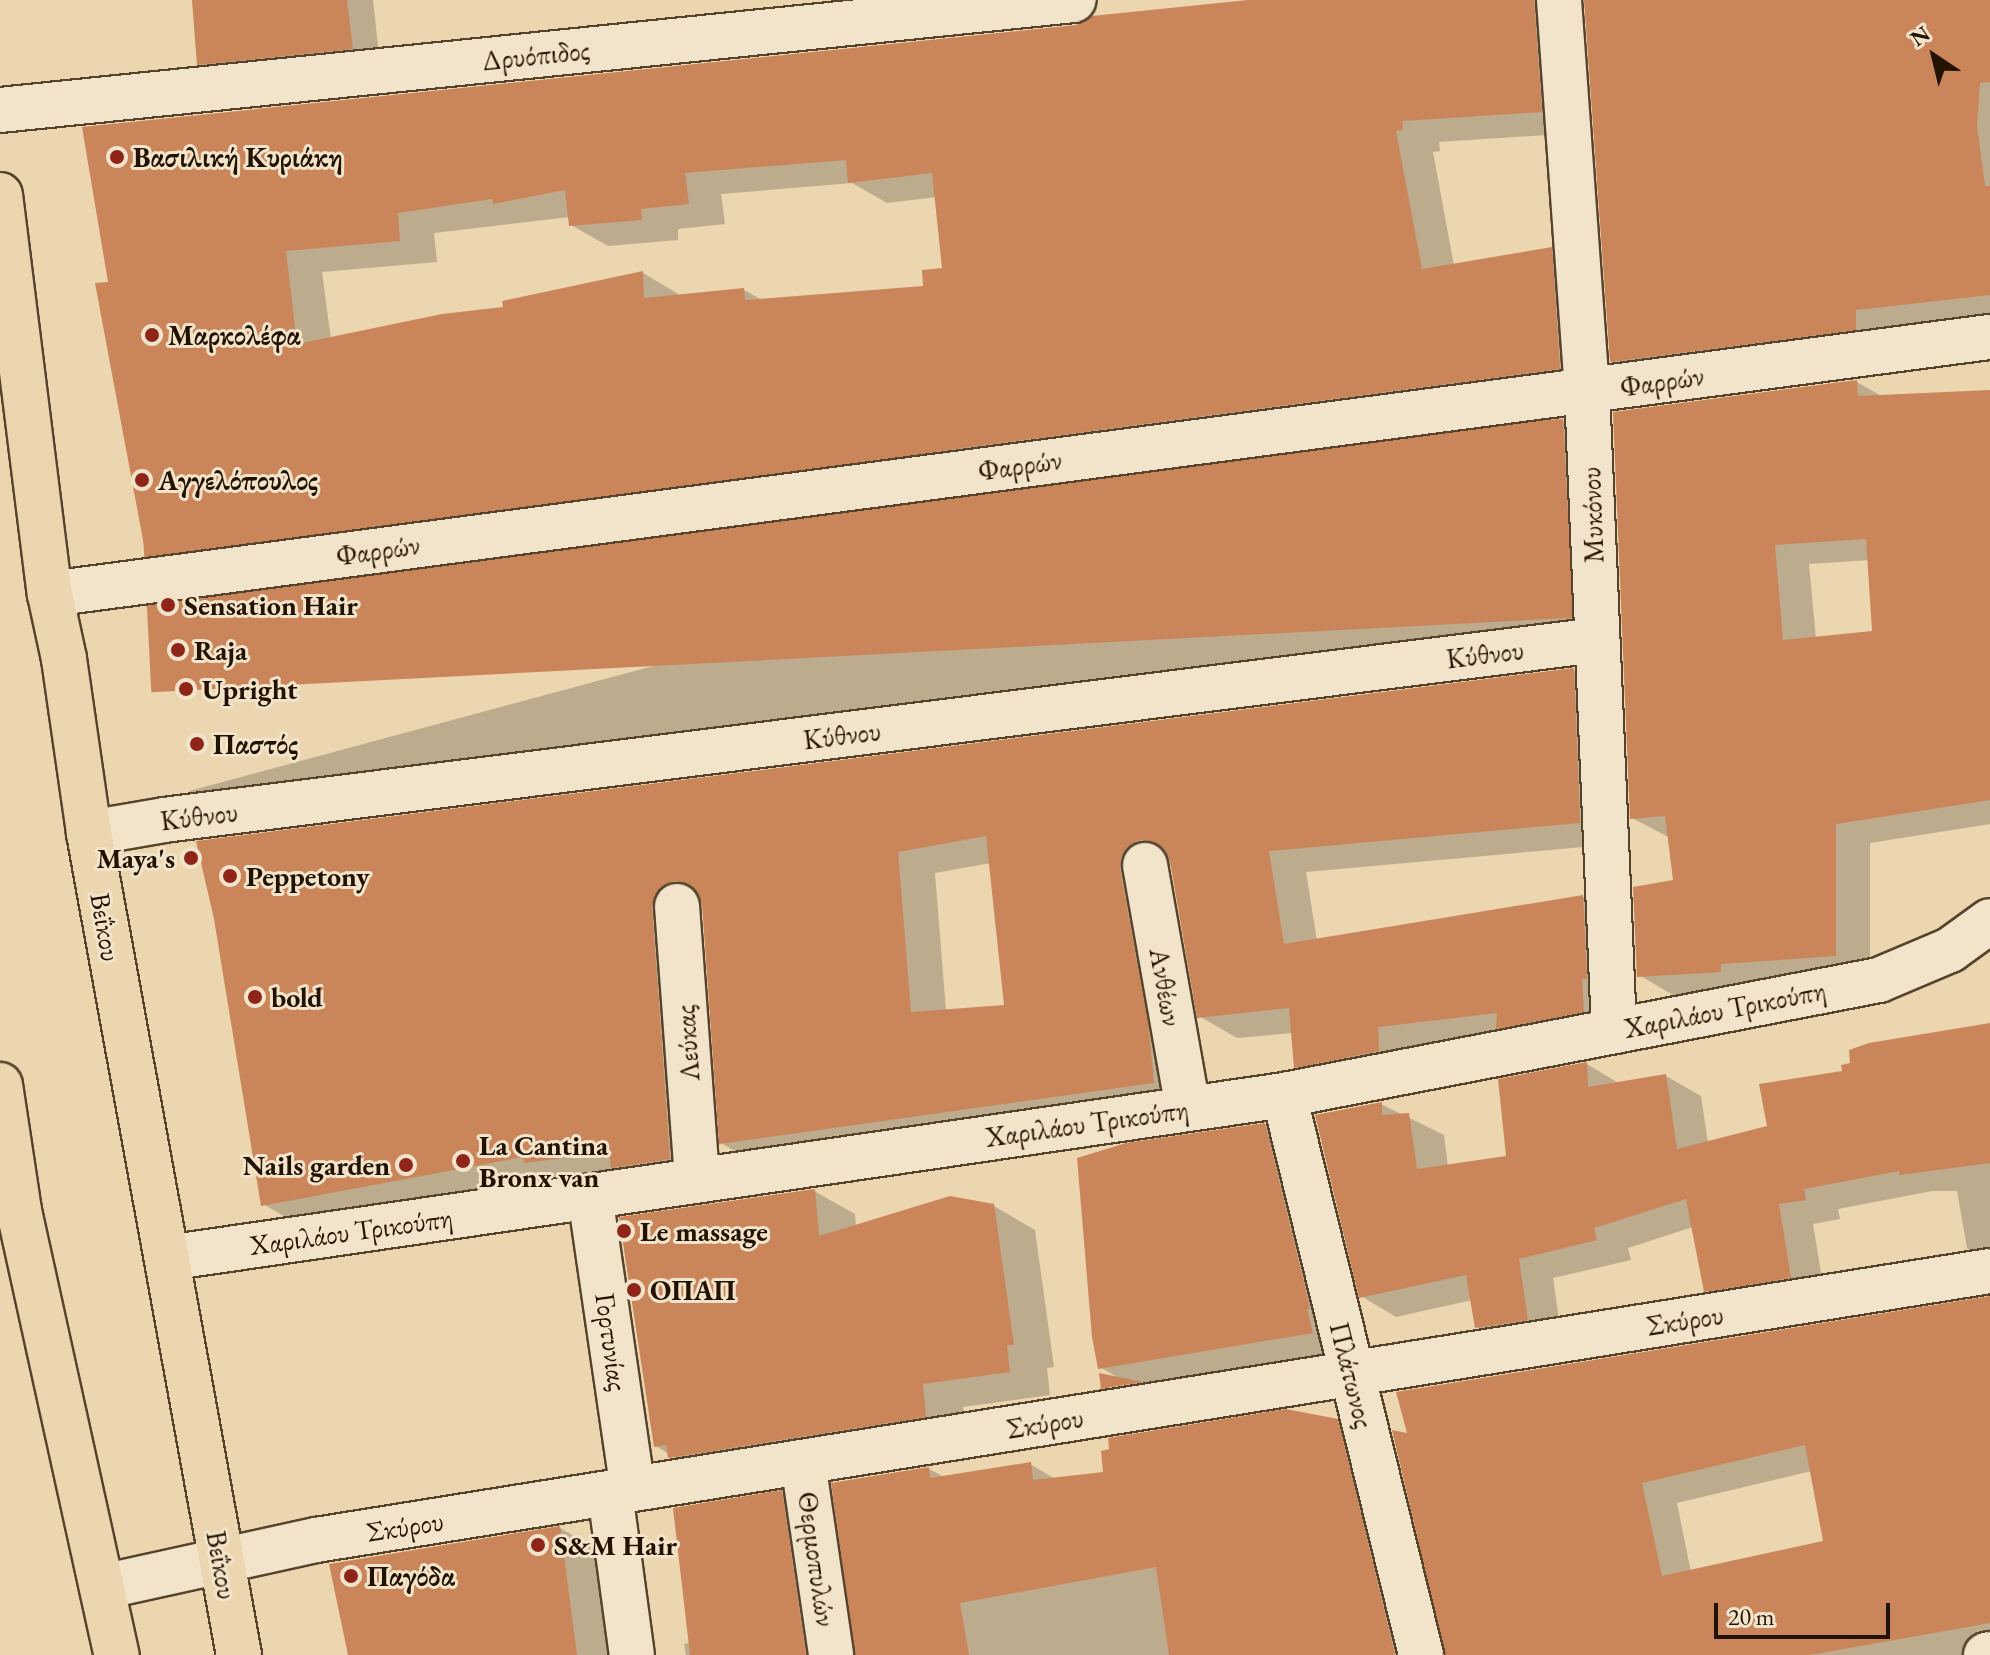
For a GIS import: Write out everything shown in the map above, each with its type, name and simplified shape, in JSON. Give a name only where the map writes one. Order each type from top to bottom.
[{"type":"main road","name":"Βεΐκου","points":[[0,195],[50,594],[64,659],[89,833],[239,1655]]},
{"type":"main road","points":[[0,1085],[19,1211],[117,1655]]},
{"type":"street","name":"Δρυόπιδος","points":[[0,110],[1073,0]]},
{"type":"street","name":"Μυκόνου","points":[[1559,0],[1587,391],[1614,1031]]},
{"type":"street","name":"Φαρρών","points":[[50,594],[1990,337]]},
{"type":"street","name":"Κύθνου","points":[[89,833],[164,820],[1596,640]]},
{"type":"street","name":"Ανθέων","points":[[1145,865],[1188,1108]]},
{"type":"street","name":"Λεύκας","points":[[677,906],[697,1180]]},
{"type":"street","name":"Χαριλάου Τρικούπη","points":[[167,1258],[1284,1095],[1879,980],[1950,950],[1990,921]]},
{"type":"street","name":"Πλάτωνος","points":[[1284,1095],[1421,1655]]},
{"type":"street","name":"Γορτυνίας","points":[[590,1196],[622,1491],[632,1655]]},
{"type":"street","name":"Σκύρου","points":[[102,1587],[316,1540],[1990,1271]]},
{"type":"street","name":"Θερμοπυλών","points":[[803,1462],[831,1655]]},
{"type":"building","points":[[192,0],[347,0],[353,49],[197,65]]},
{"type":"building","points":[[1248,0],[1534,0],[1542,112],[1402,121],[1403,130],[1396,131],[1422,269],[1552,247],[1560,369],[146,556],[95,283],[108,282],[82,127],[1076,25],[1092,16]],"holes":[[[846,160],[848,183],[932,173],[942,268],[922,270],[923,286],[745,300],[744,288],[644,298],[643,271],[502,301],[503,307],[442,314],[297,344],[286,251],[400,241],[398,213],[492,199],[493,204],[565,190],[569,226],[642,220],[641,209],[689,204],[685,173]]]},
{"type":"building","points":[[1584,0],[1990,0],[1990,82],[1980,83],[1977,127],[1985,186],[1990,186],[1990,295],[1856,310],[1856,330],[1610,362]]},
{"type":"building","points":[[1857,380],[1858,396],[1990,390],[1990,800],[1836,824],[1836,956],[1721,964],[1721,972],[1637,977],[1633,887],[1673,880],[1665,816],[1630,819],[1613,412]],"holes":[[[1866,539],[1872,631],[1783,640],[1775,545]]]},
{"type":"building","points":[[1563,419],[1573,618],[151,692],[141,494]]},
{"type":"building","points":[[1574,668],[1580,823],[1269,851],[1284,944],[1583,895],[1587,979],[1582,979],[1584,1012],[1496,1029],[1497,1013],[1378,1027],[1379,1051],[1294,1068],[1289,1008],[1197,1018],[1170,861],[1164,848],[1141,840],[1128,846],[1121,857],[1120,869],[1148,1023],[1154,1083],[719,1144],[702,904],[698,893],[689,884],[674,881],[655,894],[652,908],[670,1159],[611,1168],[609,1152],[524,1163],[523,1157],[261,1206],[214,919],[196,841]],"holes":[[[986,836],[1004,1005],[911,1012],[898,852]]]},
{"type":"building","points":[[1990,1023],[1990,1163],[1900,1175],[1899,1171],[1804,1189],[1806,1200],[1779,1204],[1791,1278],[1704,1292],[1686,1199],[1594,1228],[1597,1240],[1519,1259],[1528,1320],[1475,1328],[1466,1275],[1359,1298],[1315,1115],[1382,1102],[1382,1115],[1409,1113],[1417,1169],[1506,1156],[1498,1079],[1587,1062],[1588,1087],[1666,1074],[1677,1149],[1767,1126],[1759,1084],[1842,1071],[1841,1065],[1850,1063],[1849,1050],[1869,1043]]},
{"type":"building","points":[[1265,1123],[1310,1308],[1307,1309],[1313,1333],[1098,1369],[1092,1337],[1077,1158],[1126,1143]]},
{"type":"building","points":[[815,1189],[819,1236],[950,1196],[994,1204],[1014,1345],[1007,1345],[1010,1372],[923,1384],[926,1417],[668,1458],[666,1445],[654,1447],[619,1217]]},
{"type":"building","points":[[1990,1296],[1990,1623],[1810,1655],[1445,1655],[1392,1430],[1407,1433],[1396,1392]],"holes":[[[1805,1445],[1823,1541],[1662,1576],[1642,1483]]]},
{"type":"building","points":[[1099,1373],[1143,1382],[1101,1389]]},
{"type":"building","points":[[1286,1409],[1338,1419],[1395,1655],[1169,1655],[1156,1567],[960,1603],[969,1655],[855,1655],[831,1483],[929,1467],[930,1478],[1031,1462],[1033,1480],[1103,1472],[1101,1451],[1109,1449],[1108,1438]]},
{"type":"building","points":[[782,1490],[806,1655],[690,1655],[673,1508]]},
{"type":"building","points":[[560,1526],[577,1655],[348,1655],[329,1564]]},
{"type":"place","name":"Βασιλική Κυριάκη","points":[[117,157]]},
{"type":"place","name":"Μαρκολέφα","points":[[152,335]]},
{"type":"place","name":"Αγγελόπουλος","points":[[142,480]]},
{"type":"place","name":"Sensation Hair","points":[[168,605]]},
{"type":"place","name":"Raja","points":[[178,650]]},
{"type":"place","name":"Upright","points":[[186,689]]},
{"type":"place","name":"Παστός","points":[[197,744]]},
{"type":"place","name":"Maya's","points":[[191,858]]},
{"type":"place","name":"Peppetony","points":[[230,876]]},
{"type":"place","name":"bold","points":[[255,997]]},
{"type":"place","name":"La Cantina Bronx van","points":[[463,1161]]},
{"type":"place","name":"Nails garden","points":[[406,1165]]},
{"type":"place","name":"Le massage","points":[[624,1231]]},
{"type":"place","name":"ΟΠΑΠ","points":[[634,1290]]},
{"type":"place","name":"S&M Hair","points":[[538,1545]]},
{"type":"place","name":"Παγόδα","points":[[351,1576]]}]
